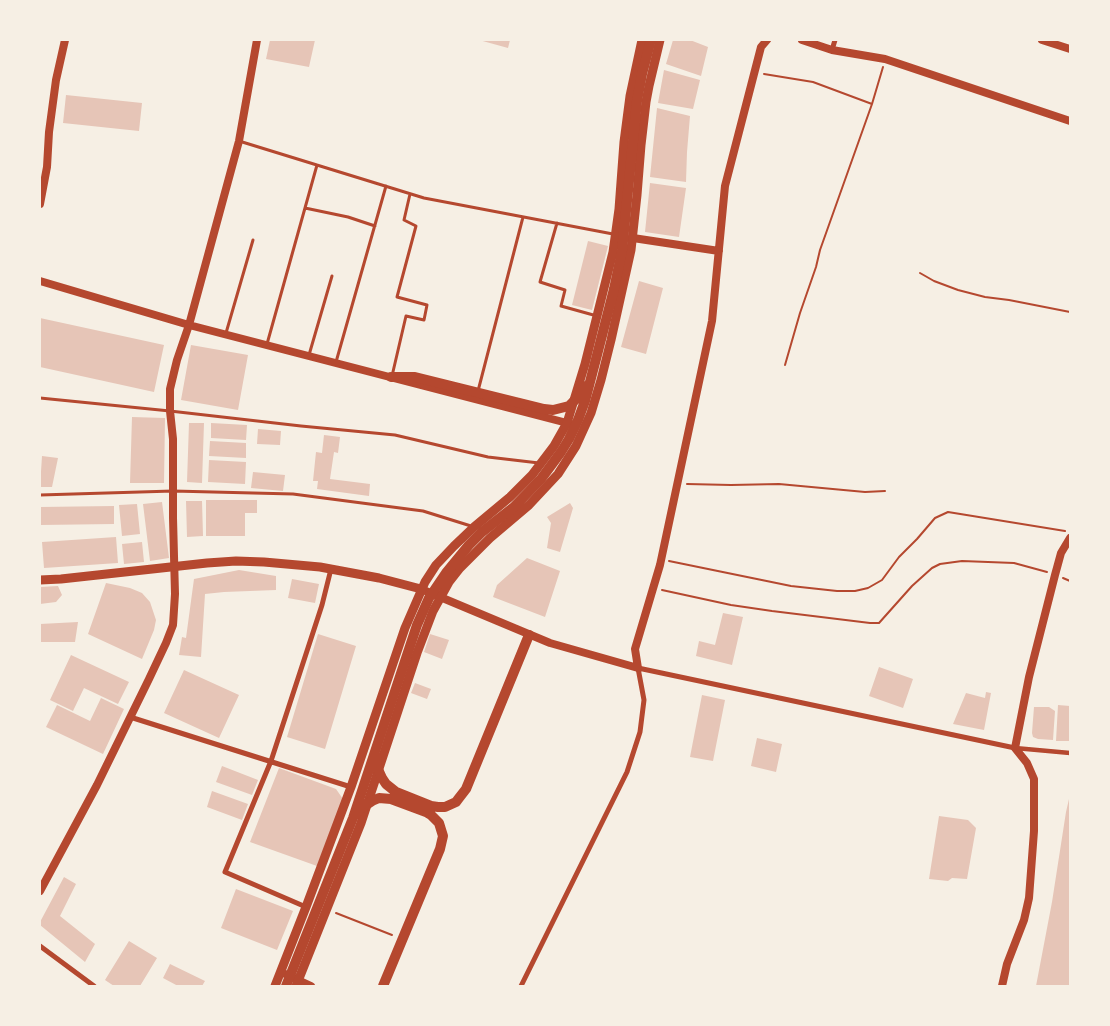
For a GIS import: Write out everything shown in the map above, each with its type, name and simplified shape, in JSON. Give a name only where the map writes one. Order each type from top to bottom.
[{"type":"main road","points":[[275,986],[351,787],[402,636],[421,589],[436,565],[454,546],[532,475],[557,441],[567,423],[609,272],[616,234],[630,96],[642,40]]},
{"type":"main road","points":[[286,986],[353,818],[417,625],[429,598],[469,545],[482,532],[514,507],[552,466],[570,439],[578,420],[585,401],[622,251],[637,101],[651,40]]},
{"type":"main road","points":[[297,983],[361,823],[426,628],[440,597],[460,568],[472,555],[529,506],[549,485],[569,458],[591,413],[601,380],[625,280],[633,238],[646,102],[660,40]]},
{"type":"main road","points":[[391,377],[415,377],[553,410],[569,406],[576,400],[585,388],[593,369]]},
{"type":"main road","points":[[40,580],[236,561],[331,569],[379,578],[421,589]]},
{"type":"main road","points":[[376,750],[376,760],[380,775],[396,792],[431,806],[445,807],[460,798],[466,789],[529,635]]},
{"type":"main road","points":[[353,818],[360,809],[372,801],[385,798],[391,799],[431,815],[439,823],[443,836],[440,849],[383,986]]},
{"type":"street","points":[[40,204],[47,167],[49,132],[56,80],[65,40]]},
{"type":"street","points":[[40,891],[97,785],[163,650],[173,625],[175,594],[173,439],[170,389],[239,141],[256,40]]},
{"type":"street","points":[[521,986],[628,772],[640,732],[644,700],[635,649],[662,559],[712,321],[725,186],[761,46],[767,40]]},
{"type":"street","points":[[802,40],[832,50],[885,59],[1070,121]]},
{"type":"street","points":[[832,50],[835,40]]},
{"type":"street","points":[[1042,40],[1070,49]]},
{"type":"street","points":[[633,238],[719,251]]},
{"type":"street","points":[[40,281],[189,325],[585,428]]},
{"type":"street","points":[[1002,986],[1007,964],[1024,920],[1029,898],[1034,831],[1034,779],[1027,763],[1015,748],[1029,677],[1055,575],[1061,553],[1070,538]]},
{"type":"street","points":[[306,907],[225,872],[271,761],[322,605],[331,569]]},
{"type":"street","points":[[421,589],[550,643],[638,668],[1015,748],[1070,753]]},
{"type":"street","points":[[130,717],[351,787]]},
{"type":"street","points":[[40,946],[94,986]]},
{"type":"street","points":[[281,972],[297,983],[311,986]]},
{"type":"lane","points":[[239,141],[424,198],[616,234]]},
{"type":"lane","points":[[267,345],[317,165]]},
{"type":"lane","points":[[336,363],[386,186]]},
{"type":"lane","points":[[391,377],[406,316],[424,320],[428,305],[397,297],[416,226],[404,220],[410,194]]},
{"type":"lane","points":[[305,208],[348,217],[375,226]]},
{"type":"lane","points":[[476,399],[523,216]]},
{"type":"lane","points":[[557,223],[540,282],[566,290],[561,306],[597,316]]},
{"type":"lane","points":[[226,334],[253,240]]},
{"type":"lane","points":[[309,356],[332,276]]},
{"type":"lane","points":[[40,398],[394,435],[488,457],[542,463]]},
{"type":"lane","points":[[40,495],[173,491],[293,494],[422,511],[474,527]]},
{"type":"path","points":[[785,365],[800,313],[872,104],[885,59]]},
{"type":"path","points":[[754,73],[813,82],[872,104]]},
{"type":"path","points":[[920,273],[934,281],[958,290],[985,297],[1070,312]]},
{"type":"path","points":[[678,484],[779,484],[865,492],[885,491]]},
{"type":"path","points":[[662,559],[678,564],[791,586],[855,591],[868,588],[882,580],[899,557],[917,540],[935,518],[948,512],[1070,532]]},
{"type":"path","points":[[653,588],[756,609],[870,623],[879,622],[912,586],[932,568],[940,564],[962,561],[1014,563],[1055,575]]},
{"type":"path","points":[[327,909],[396,936]]},
{"type":"building","points":[[270,40],[315,40],[309,67],[266,59]]},
{"type":"building","points":[[479,40],[510,40],[508,48]]},
{"type":"building","points":[[673,40],[690,40],[708,47],[701,76],[666,64]]},
{"type":"building","points":[[664,70],[700,80],[693,109],[658,103]]},
{"type":"building","points":[[66,95],[142,103],[139,131],[63,123]]},
{"type":"building","points":[[657,108],[690,116],[686,182],[650,177]]},
{"type":"building","points":[[650,183],[686,188],[679,237],[645,232]]},
{"type":"building","points":[[588,241],[608,246],[592,310],[572,305]]},
{"type":"building","points":[[639,281],[663,288],[646,354],[621,347]]},
{"type":"building","points":[[40,318],[164,345],[154,392],[40,367]]},
{"type":"building","points":[[191,345],[248,355],[238,410],[181,400]]},
{"type":"building","points":[[132,417],[165,418],[164,483],[130,483]]},
{"type":"building","points":[[189,423],[204,423],[202,483],[187,482]]},
{"type":"building","points":[[211,423],[247,425],[246,440],[211,438]]},
{"type":"building","points":[[258,429],[281,431],[280,445],[257,444]]},
{"type":"building","points":[[324,435],[340,437],[338,453],[334,452],[330,479],[370,484],[369,496],[317,489],[318,481],[313,481],[316,452],[322,453]]},
{"type":"building","points":[[210,441],[246,443],[246,458],[209,456]]},
{"type":"building","points":[[42,456],[58,458],[52,487],[40,487]]},
{"type":"building","points":[[209,460],[246,462],[245,484],[208,482]]},
{"type":"building","points":[[253,472],[285,475],[283,491],[251,488]]},
{"type":"building","points":[[206,500],[257,500],[257,513],[245,513],[245,536],[206,536]]},
{"type":"building","points":[[186,501],[202,501],[203,536],[187,537]]},
{"type":"building","points":[[162,502],[169,558],[150,561],[143,504]]},
{"type":"building","points":[[570,503],[573,508],[560,552],[547,548],[551,523],[547,517]]},
{"type":"building","points":[[137,504],[140,534],[122,536],[119,505]]},
{"type":"building","points":[[114,506],[114,524],[40,525],[40,507]]},
{"type":"building","points":[[116,537],[118,563],[44,568],[42,542]]},
{"type":"building","points":[[142,542],[144,562],[124,564],[122,544]]},
{"type":"building","points":[[527,558],[560,571],[545,617],[493,597],[497,585]]},
{"type":"building","points":[[239,570],[276,576],[276,590],[205,594],[201,657],[179,655],[182,637],[186,638],[194,579]]},
{"type":"building","points":[[292,579],[319,584],[315,603],[288,598]]},
{"type":"building","points":[[106,583],[130,588],[142,593],[150,602],[156,620],[142,659],[88,634]]},
{"type":"building","points":[[58,586],[62,595],[56,602],[40,604],[40,587]]},
{"type":"building","points":[[723,613],[743,617],[732,665],[696,656],[699,641],[715,645]]},
{"type":"building","points":[[78,622],[75,642],[40,642],[40,624]]},
{"type":"building","points":[[318,634],[356,646],[325,749],[287,737]]},
{"type":"building","points":[[430,634],[449,640],[442,659],[424,652]]},
{"type":"building","points":[[71,655],[129,682],[118,704],[84,688],[73,711],[50,700]]},
{"type":"building","points":[[879,667],[913,679],[903,708],[869,696]]},
{"type":"building","points":[[184,670],[239,695],[219,738],[164,713]]},
{"type":"building","points":[[415,683],[431,689],[427,699],[411,693]]},
{"type":"building","points":[[986,692],[991,693],[984,730],[953,724],[966,693],[985,698]]},
{"type":"building","points":[[702,695],[725,700],[713,761],[690,757]]},
{"type":"building","points":[[101,698],[124,709],[103,754],[46,727],[57,705],[90,721]]},
{"type":"building","points":[[1058,705],[1070,706],[1070,741],[1056,741]]},
{"type":"building","points":[[1034,707],[1049,707],[1055,711],[1053,740],[1033,737]]},
{"type":"building","points":[[757,738],[782,744],[776,772],[751,766]]},
{"type":"building","points":[[222,766],[258,780],[252,795],[216,782]]},
{"type":"building","points":[[279,768],[336,789],[343,799],[317,866],[250,842]]},
{"type":"building","points":[[212,791],[248,804],[242,820],[207,807]]},
{"type":"building","points":[[1069,799],[1070,986],[1036,986],[1052,902]]},
{"type":"building","points":[[939,816],[968,820],[976,828],[967,879],[952,878],[948,881],[929,879]]},
{"type":"building","points":[[64,877],[76,884],[60,916],[95,944],[85,962],[40,925]]},
{"type":"building","points":[[236,889],[293,911],[277,950],[221,928]]},
{"type":"building","points":[[129,941],[157,958],[140,986],[114,986],[105,980]]},
{"type":"building","points":[[170,964],[205,981],[202,986],[178,986],[163,978]]}]
